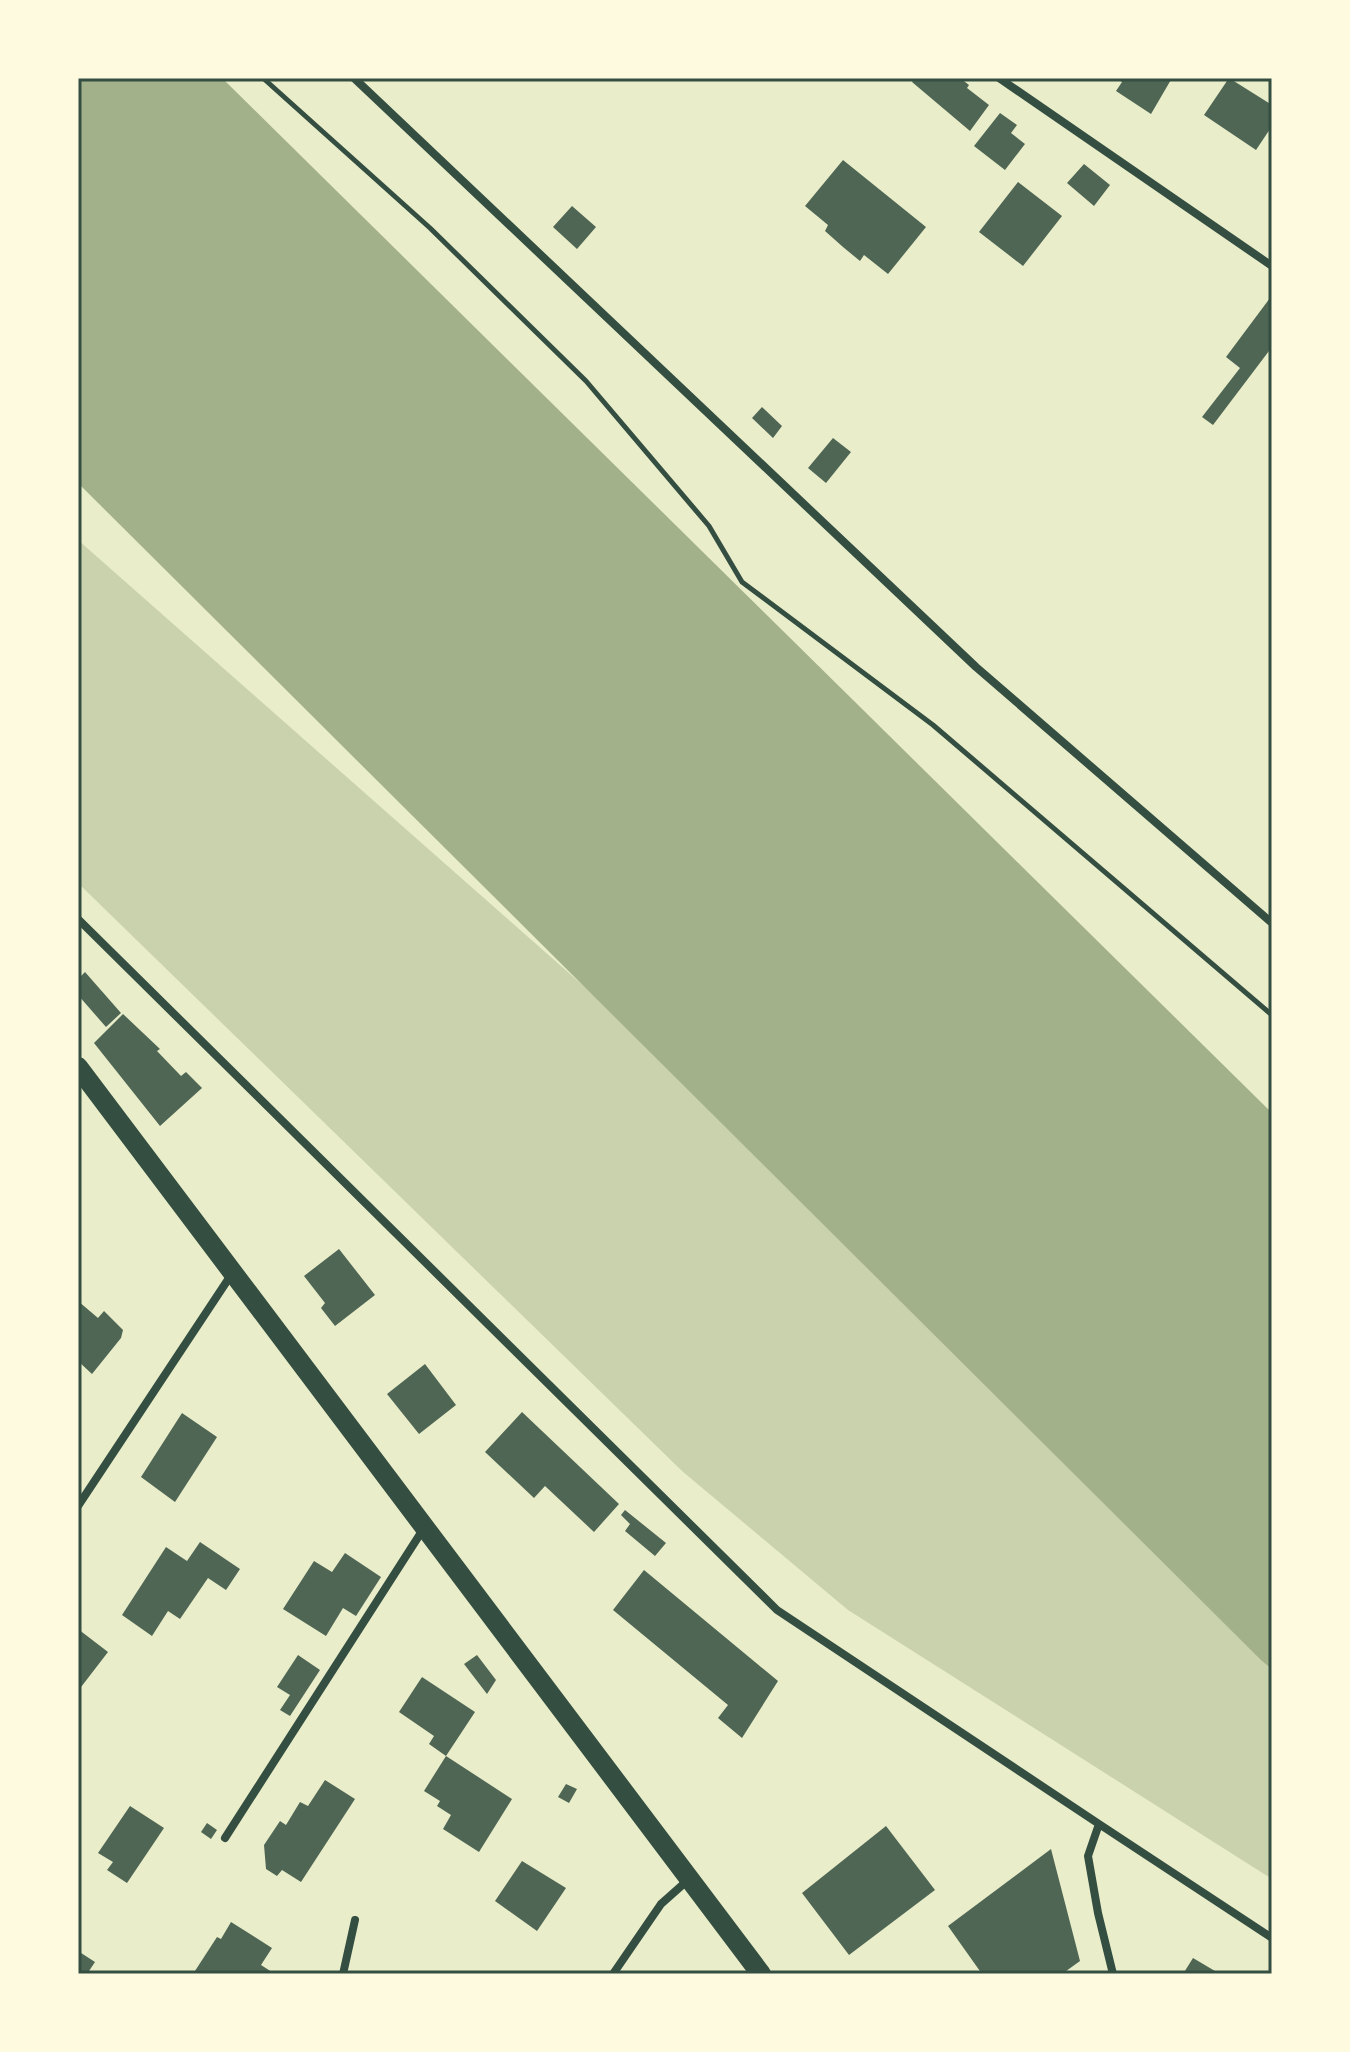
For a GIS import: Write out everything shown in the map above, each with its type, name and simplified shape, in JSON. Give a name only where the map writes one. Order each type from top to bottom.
[{"type":"main road","points":[[78,1067],[761,1974]]},
{"type":"street","points":[[354,78],[976,667],[1272,923]]},
{"type":"street","points":[[999,78],[1272,266]]},
{"type":"street","points":[[78,919],[777,1610],[1272,1938]]},
{"type":"street","points":[[78,1506],[233,1271]]},
{"type":"street","points":[[225,1838],[425,1528]]},
{"type":"street","points":[[1099,1824],[1088,1856],[1113,1974]]},
{"type":"street","points":[[613,1974],[661,1904],[689,1880]]},
{"type":"street","points":[[343,1974],[355,1920]]},
{"type":"path","points":[[263,78],[430,228],[586,381],[709,526],[742,582],[933,725],[1272,1015]]},
{"type":"shaded area","points":[[78,78],[222,78],[1272,1113],[1272,1669],[78,483]]},
{"type":"shaded area","points":[[78,540],[1272,1593],[1272,1879],[848,1610],[682,1471],[78,883]]},
{"type":"building","points":[[915,78],[960,78],[969,85],[967,88],[989,105],[970,131],[912,82]]},
{"type":"building","points":[[1117,78],[1172,78],[1151,114],[1116,91],[1122,82]]},
{"type":"building","points":[[1229,78],[1272,105],[1272,126],[1256,150],[1204,115]]},
{"type":"building","points":[[1000,113],[1017,125],[1011,133],[1025,144],[1005,170],[974,146]]},
{"type":"building","points":[[843,160],[926,227],[888,274],[864,255],[860,261],[825,231],[828,225],[805,206]]},
{"type":"building","points":[[1084,164],[1110,185],[1094,206],[1067,183]]},
{"type":"building","points":[[1018,182],[1062,216],[1023,266],[979,232]]},
{"type":"building","points":[[572,206],[596,227],[577,249],[553,227]]},
{"type":"building","points":[[1270,298],[1272,347],[1213,425],[1202,417],[1240,368],[1226,357]]},
{"type":"building","points":[[762,407],[782,426],[773,438],[752,418]]},
{"type":"building","points":[[833,438],[851,452],[826,483],[808,468]]},
{"type":"building","points":[[85,972],[121,1013],[106,1027],[78,995],[78,979]]},
{"type":"building","points":[[123,1014],[160,1049],[157,1051],[181,1076],[186,1072],[202,1088],[160,1126],[94,1043]]},
{"type":"building","points":[[339,1249],[375,1295],[335,1326],[321,1308],[325,1303],[304,1276]]},
{"type":"building","points":[[78,1301],[98,1318],[104,1311],[123,1330],[121,1338],[92,1374],[78,1361]]},
{"type":"building","points":[[425,1364],[456,1405],[419,1434],[387,1394]]},
{"type":"building","points":[[522,1412],[619,1504],[594,1532],[545,1486],[534,1498],[485,1452]]},
{"type":"building","points":[[182,1413],[217,1437],[175,1502],[141,1477]]},
{"type":"building","points":[[625,1510],[666,1543],[655,1556],[625,1531],[630,1524],[621,1515]]},
{"type":"building","points":[[200,1542],[240,1569],[226,1590],[208,1578],[180,1619],[168,1611],[152,1636],[122,1615],[166,1547],[187,1561]]},
{"type":"building","points":[[345,1553],[381,1577],[356,1616],[343,1608],[326,1636],[283,1609],[314,1561],[332,1572]]},
{"type":"building","points":[[644,1570],[778,1681],[742,1738],[718,1718],[728,1705],[613,1610]]},
{"type":"building","points":[[78,1629],[108,1652],[78,1691]]},
{"type":"building","points":[[298,1655],[320,1670],[290,1716],[280,1710],[290,1695],[277,1687]]},
{"type":"building","points":[[477,1655],[496,1680],[487,1694],[464,1664]]},
{"type":"building","points":[[422,1677],[475,1712],[446,1756],[429,1744],[434,1736],[399,1712]]},
{"type":"building","points":[[446,1756],[512,1799],[479,1852],[443,1829],[451,1815],[437,1806],[440,1801],[424,1791]]},
{"type":"building","points":[[325,1780],[355,1799],[301,1882],[282,1870],[277,1876],[266,1869],[264,1845],[280,1821],[286,1825],[300,1802],[308,1806]]},
{"type":"building","points":[[566,1784],[577,1789],[569,1803],[558,1797]]},
{"type":"building","points":[[130,1806],[164,1828],[127,1883],[107,1870],[113,1862],[98,1853]]},
{"type":"building","points":[[207,1823],[217,1830],[211,1839],[201,1832]]},
{"type":"building","points":[[886,1826],[935,1890],[849,1955],[802,1893]]},
{"type":"building","points":[[1051,1849],[1080,1961],[1062,1974],[982,1974],[948,1926]]},
{"type":"building","points":[[522,1861],[566,1888],[537,1931],[495,1901]]},
{"type":"building","points":[[231,1922],[272,1948],[261,1965],[275,1974],[193,1974],[217,1937],[221,1939]]},
{"type":"building","points":[[78,1951],[95,1962],[87,1974],[78,1974]]},
{"type":"building","points":[[1193,1958],[1220,1974],[1183,1974]]}]
